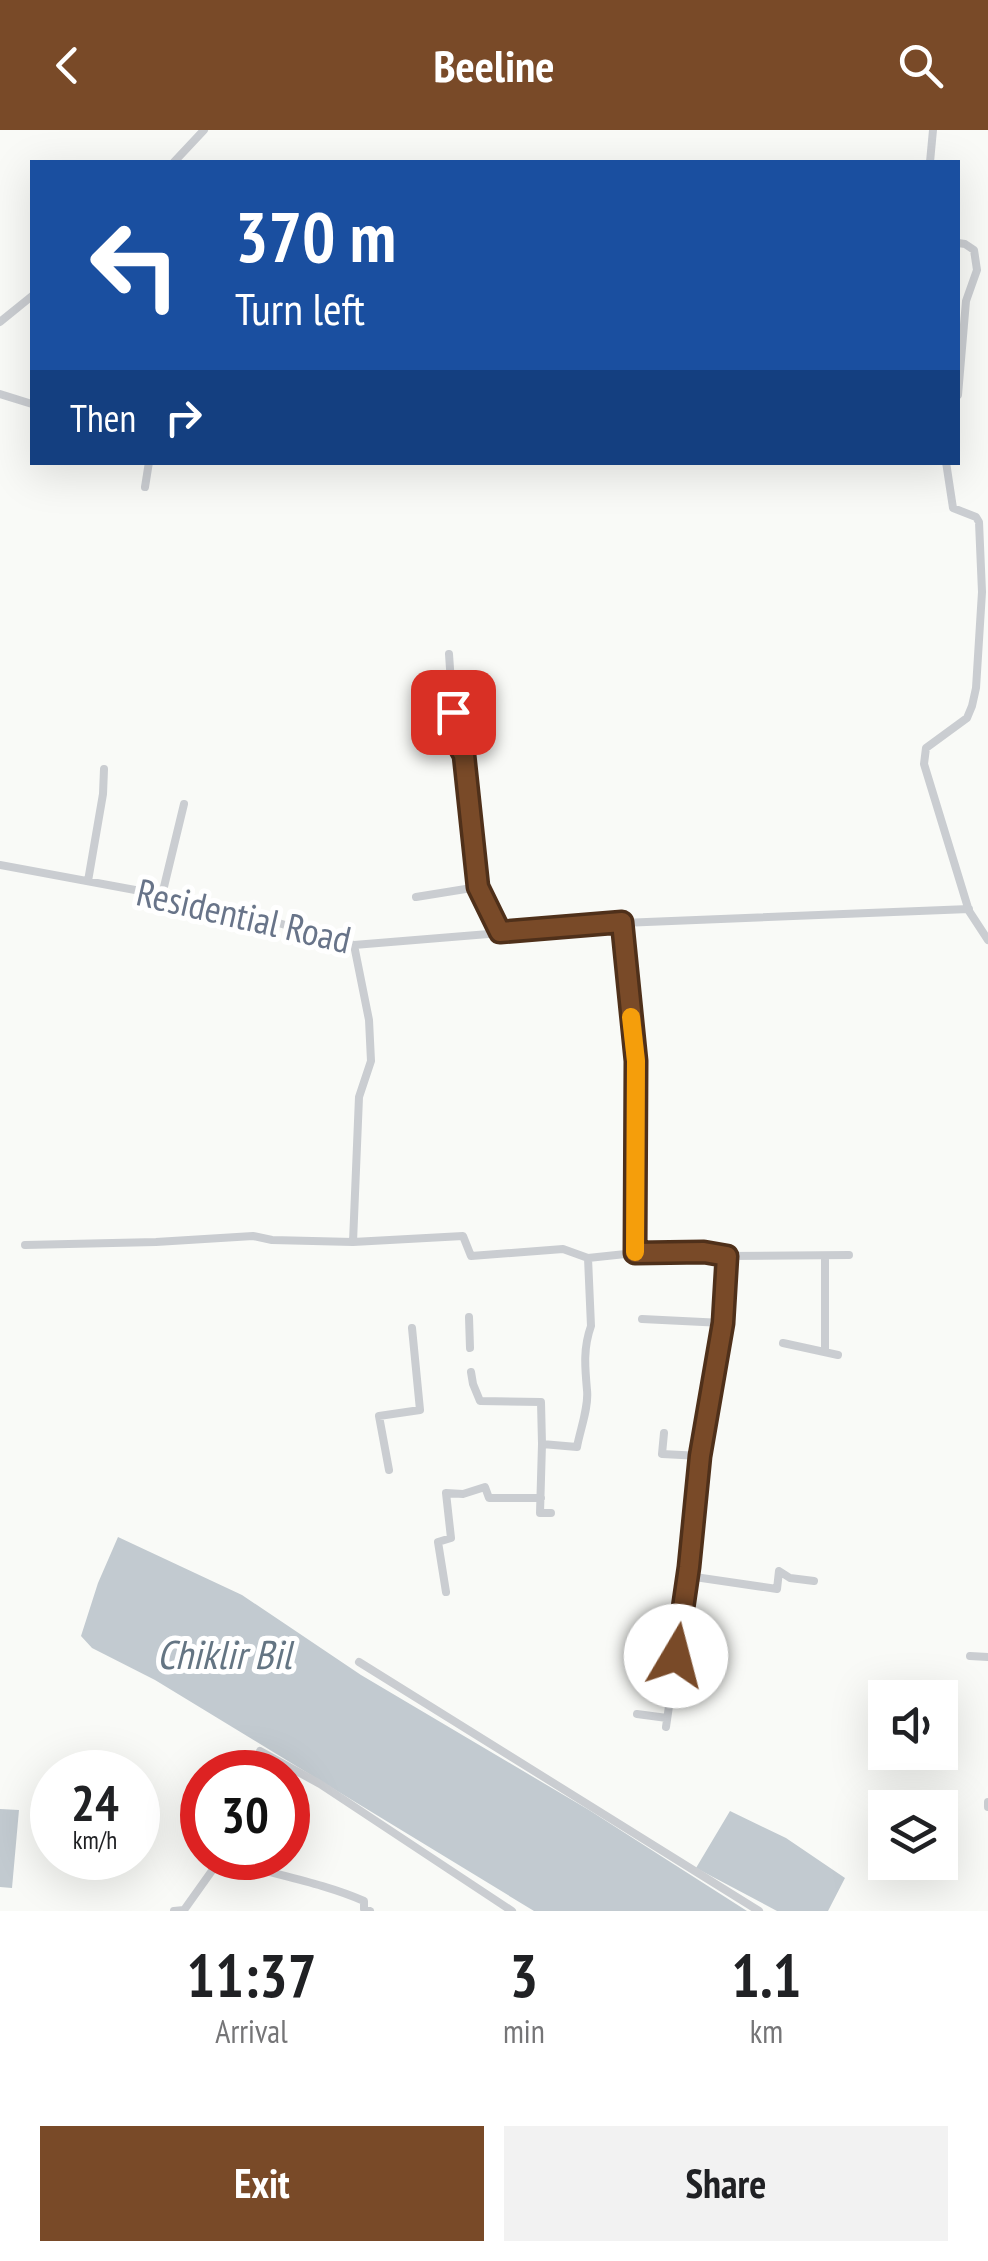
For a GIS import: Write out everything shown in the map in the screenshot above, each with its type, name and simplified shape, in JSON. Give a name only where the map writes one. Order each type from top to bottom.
[{"type":"street","points":[[176,160],[204,130]]},
{"type":"street","points":[[930,160],[933,130]]},
{"type":"street","points":[[960,243],[974,250],[978,270],[966,301],[960,371]]},
{"type":"street","points":[[0,322],[30,298]]},
{"type":"street","points":[[0,394],[30,403]]},
{"type":"street","points":[[145,486],[148,465]]},
{"type":"street","points":[[947,465],[954,508],[979,522],[982,592],[976,688],[967,718],[926,748],[924,764],[968,909],[988,940]]},
{"type":"street","points":[[449,654],[456,741],[464,755],[478,887],[500,932]]},
{"type":"street","points":[[88,881],[104,794],[104,769]]},
{"type":"street","points":[[162,894],[184,804]]},
{"type":"street","name":"Residential Road","points":[[0,865],[162,894],[354,944],[622,922],[968,909]]},
{"type":"street","points":[[416,896],[478,887]]},
{"type":"street","points":[[622,922],[636,1061],[635,1253]]},
{"type":"street","points":[[353,1242],[360,1096],[370,1061],[369,1020],[354,944]]},
{"type":"street","points":[[26,1245],[253,1236],[353,1242],[462,1236],[472,1256],[563,1249],[588,1258],[704,1252],[727,1256],[849,1255]]},
{"type":"street","points":[[636,1714],[667,1723],[700,1456],[723,1323],[727,1256]]},
{"type":"street","points":[[825,1256],[826,1352]]},
{"type":"street","points":[[542,1444],[577,1447],[588,1392],[583,1378],[592,1326],[588,1258]]},
{"type":"street","points":[[468,1317],[470,1348]]},
{"type":"street","points":[[642,1318],[723,1323]]},
{"type":"street","points":[[389,1470],[379,1416],[420,1410],[412,1328]]},
{"type":"street","points":[[783,1342],[838,1355]]},
{"type":"street","points":[[471,1372],[480,1401],[541,1402],[540,1512],[551,1513]]},
{"type":"street","points":[[664,1434],[662,1454],[700,1456]]},
{"type":"street","points":[[446,1592],[438,1542],[451,1538],[446,1492],[463,1494],[486,1488],[489,1498],[540,1498]]},
{"type":"street","points":[[688,1576],[777,1588],[779,1571],[790,1578],[814,1581]]},
{"type":"street","points":[[648,1620],[680,1626]]},
{"type":"street","points":[[970,1656],[988,1657]]},
{"type":"street","points":[[359,1662],[759,1911]]},
{"type":"street","points":[[310,1778],[512,1911]]},
{"type":"street","points":[[174,1911],[184,1910],[205,1880]]},
{"type":"street","points":[[298,1880],[338,1890],[364,1902],[364,1909],[370,1911]]},
{"type":"water","name":"Chiklir Bil","points":[[118,1537],[242,1595],[361,1675],[589,1810],[747,1911],[534,1911],[310,1774],[310,1750],[270,1750],[155,1680],[92,1648],[81,1636]]},
{"type":"water","points":[[0,1809],[19,1810],[12,1888],[0,1887]]},
{"type":"water","points":[[730,1811],[786,1838],[845,1878],[828,1911],[777,1911],[696,1868]]},
{"type":"slow traffic","points":[[631,1017],[636,1061],[635,1252]]},
{"type":"route","points":[[453,712],[456,741],[464,755],[478,887],[500,932],[622,922],[636,1061],[635,1253],[704,1252],[727,1256],[723,1323],[700,1456],[676,1656]]}]
